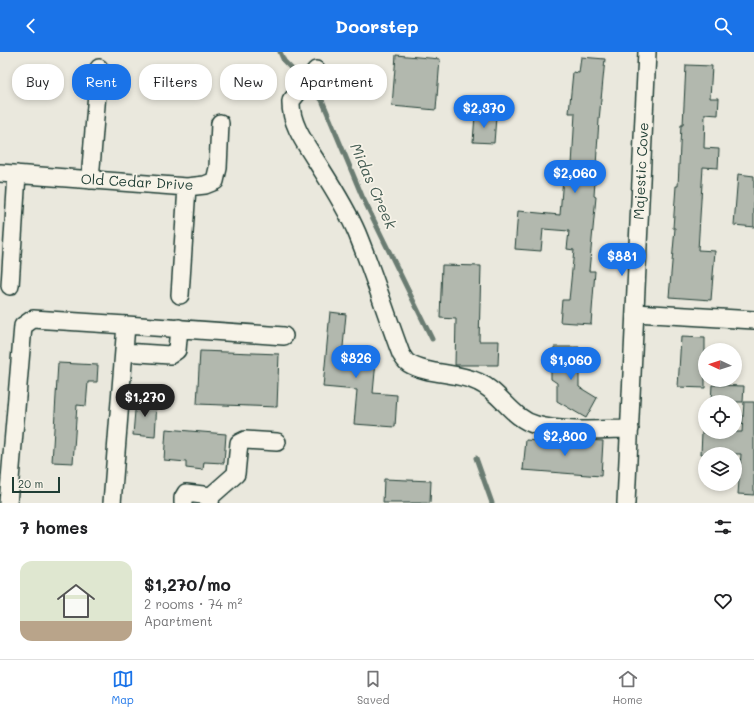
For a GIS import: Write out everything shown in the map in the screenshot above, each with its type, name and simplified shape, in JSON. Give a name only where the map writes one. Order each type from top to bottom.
[{"type":"street","name":"Majestic Cove","points":[[626,503],[646,52]]},
{"type":"street","points":[[90,180],[96,100]]},
{"type":"street","points":[[292,100],[291,112],[295,123],[311,153],[341,200],[357,233],[401,354],[406,362],[423,369],[458,375],[480,382],[498,395],[523,420],[533,424],[554,429],[630,429]]},
{"type":"street","name":"Old Cedar Drive","points":[[0,173],[187,187],[205,185],[216,181],[220,123]]},
{"type":"street","points":[[10,286],[17,174]]},
{"type":"street","points":[[180,295],[187,187]]},
{"type":"street","points":[[635,314],[754,320]]},
{"type":"street","points":[[8,503],[24,326],[33,319],[284,336]]},
{"type":"street","points":[[112,503],[126,325]]},
{"type":"street","points":[[124,352],[170,355],[177,350],[179,328]]},
{"type":"street","points":[[183,503],[183,498],[186,493],[211,499],[236,474],[239,443],[245,440],[277,442]]},
{"type":"building","points":[[396,55],[440,59],[436,110],[392,106]]},
{"type":"building","points":[[581,57],[605,59],[594,196],[596,197],[589,271],[595,271],[591,324],[560,322],[562,300],[569,300],[574,250],[567,249],[569,231],[543,229],[541,251],[515,249],[518,211],[560,215],[564,164],[572,165],[575,113],[569,113],[573,72],[579,73]]},
{"type":"building","points":[[686,65],[712,66],[710,98],[719,98],[718,115],[705,114],[704,148],[719,149],[718,168],[703,167],[698,250],[715,251],[711,300],[669,297],[675,228],[673,228],[676,186],[678,186],[681,125],[683,125]]},
{"type":"building","points":[[475,115],[496,117],[494,143],[473,142]]},
{"type":"building","points":[[738,174],[754,176],[754,227],[734,225]]},
{"type":"building","points":[[442,265],[481,266],[479,341],[499,341],[498,365],[455,365],[456,319],[440,318]]},
{"type":"building","points":[[330,312],[346,314],[342,358],[376,361],[373,393],[397,395],[395,427],[354,424],[357,390],[323,387]]},
{"type":"building","points":[[681,337],[705,338],[705,343],[698,343],[698,387],[705,388],[678,387]]},
{"type":"building","points":[[554,347],[579,347],[579,387],[597,398],[586,418],[557,401],[557,383],[551,379],[551,370],[554,365]]},
{"type":"building","points":[[200,351],[279,354],[277,407],[197,404]]},
{"type":"building","points":[[58,363],[98,365],[97,382],[88,382],[86,406],[77,405],[73,463],[52,462]]},
{"type":"building","points":[[744,386],[743,402],[742,395],[711,395],[712,387]]},
{"type":"building","points":[[136,399],[157,401],[155,437],[133,435]]},
{"type":"building","points":[[744,402],[754,402],[754,495],[738,494],[738,491],[742,491],[742,447],[701,447],[702,439],[742,439]]},
{"type":"building","points":[[166,429],[226,434],[224,463],[204,462],[203,470],[186,468],[186,462],[164,460]]},
{"type":"building","points":[[563,439],[603,441],[601,476],[523,470],[526,440],[563,443]]},
{"type":"building","points":[[384,479],[431,481],[430,503],[383,503]]},
{"type":"waterway","name":"Midas Creek","points":[[280,52],[284,61],[322,100],[362,196],[432,339]]},
{"type":"waterway","name":"Midas Creek","points":[[476,458],[492,503]]}]
